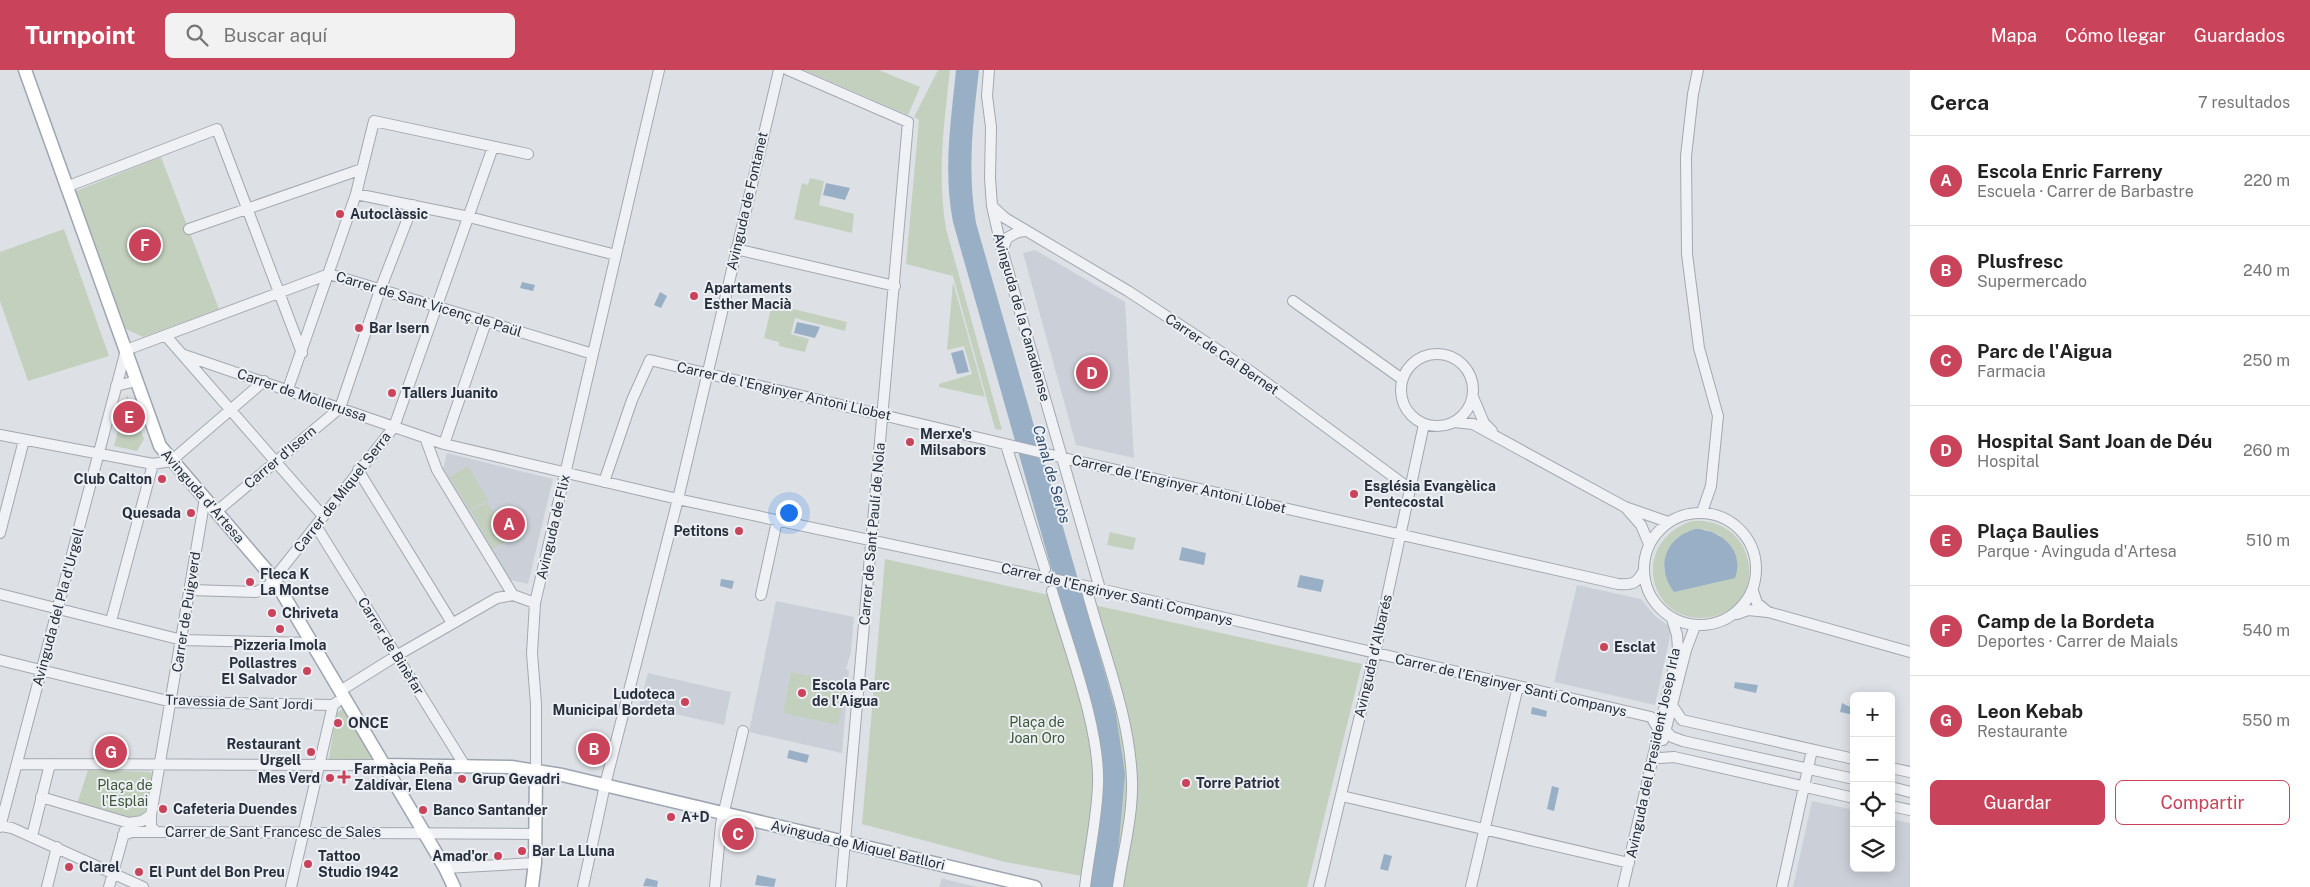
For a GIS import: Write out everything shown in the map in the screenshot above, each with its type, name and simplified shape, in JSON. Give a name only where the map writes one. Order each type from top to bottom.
[{"type":"main road","name":"Avinguda d'Artesa","points":[[25,70],[126,350],[154,434],[171,462],[217,511],[274,579],[312,643],[339,698],[384,765],[445,868],[454,887]]},
{"type":"main road","name":"Avinguda de Miquel Batllori","points":[[384,765],[511,767],[536,770],[724,813],[1013,884],[1035,887]]},
{"type":"main road","name":"Avinguda de Flix","points":[[532,887],[536,834],[536,770]]},
{"type":"street","name":"Avinguda de Flix","points":[[536,770],[536,704],[532,653],[536,603],[659,70]]},
{"type":"street","name":"Avinguda de Fontanet","points":[[583,887],[605,785],[678,499],[779,70]]},
{"type":"street","name":"Carrer de Sant Paulí de Nola","points":[[788,70],[908,122],[841,887]]},
{"type":"street","name":"Avinguda de la Canadiense","points":[[989,70],[987,102],[991,127],[989,163],[992,206],[1003,253],[1100,589]]},
{"type":"street","points":[[1698,70],[1692,94],[1686,156],[1687,254],[1699,348],[1718,416],[1711,486],[1702,512]]},
{"type":"street","points":[[288,389],[356,194],[374,121],[528,154]]},
{"type":"street","points":[[66,187],[217,129],[302,353]]},
{"type":"street","name":"Carrer de Miquel Serra","points":[[190,590],[256,592],[268,586],[358,470],[394,427],[493,147]]},
{"type":"street","points":[[189,229],[362,169]]},
{"type":"street","points":[[356,194],[469,217],[616,255]]},
{"type":"street","points":[[340,408],[380,290],[413,206]]},
{"type":"street","name":"Carrer de Cal Bernet","points":[[992,206],[1004,218],[1128,291],[1253,373],[1410,489]]},
{"type":"street","points":[[1003,253],[1007,238],[1018,232],[1025,231]]},
{"type":"street","points":[[736,249],[895,286]]},
{"type":"street","name":"Carrer de Sant Vicenç de Paül","points":[[126,350],[329,274],[593,354]]},
{"type":"street","points":[[1293,301],[1402,379]]},
{"type":"street","points":[[444,444],[486,322]]},
{"type":"street","points":[[166,336],[323,516]]},
{"type":"street","name":"Avinguda del Pla d'Urgell","points":[[0,826],[126,350]]},
{"type":"street","points":[[1496,435],[1484,423],[1473,397],[1473,384],[1466,368],[1452,356],[1440,353],[1427,354],[1407,368],[1402,379],[1400,391],[1403,403],[1415,419],[1424,424],[1437,426],[1454,422],[1473,424],[1496,435],[1560,473],[1626,507],[1668,522]]},
{"type":"street","name":"Carrer de Mollerussa","points":[[184,355],[288,389],[426,440],[566,474]]},
{"type":"street","name":"Carrer de l'Enginyer Antoni Llobet","points":[[604,482],[632,400],[650,360],[1062,458],[1618,584],[1631,585],[1637,583],[1643,572]]},
{"type":"street","points":[[116,386],[136,381]]},
{"type":"street","points":[[0,435],[153,464],[171,462],[230,409],[264,382]]},
{"type":"street","points":[[1454,422],[1468,408],[1473,397]]},
{"type":"street","name":"Carrer d'Isern","points":[[217,511],[275,460],[340,408]]},
{"type":"street","name":"Avinguda d'Albarés","points":[[1319,887],[1401,535],[1424,424]]},
{"type":"street","points":[[0,533],[2,517],[24,440]]},
{"type":"street","points":[[426,440],[437,470],[513,595]]},
{"type":"street","points":[[1006,444],[1046,573]]},
{"type":"street","points":[[112,621],[153,464]]},
{"type":"street","points":[[358,470],[452,623]]},
{"type":"street","name":"Carrer de l'Enginyer Santi Companys","points":[[566,474],[872,542],[1046,573],[1086,586],[1651,717],[1662,730],[1683,741],[1850,778]]},
{"type":"street","name":"Carrer de Puigverd","points":[[150,815],[172,702],[205,498]]},
{"type":"street","points":[[1626,507],[1641,525],[1649,544]]},
{"type":"street","points":[[1731,616],[1744,605],[1753,591],[1757,573],[1755,555],[1748,538],[1736,525],[1720,516],[1702,512],[1684,514],[1668,522],[1657,532],[1649,544],[1644,556],[1643,572],[1647,590],[1657,606],[1672,618],[1695,626],[1714,624],[1748,610],[1768,612],[1910,652]]},
{"type":"street","points":[[761,595],[777,520]]},
{"type":"street","name":"Carrer de Binèfar","points":[[316,526],[465,766]]},
{"type":"street","points":[[1086,586],[1129,745],[1132,780],[1131,812],[1118,887]]},
{"type":"street","points":[[1052,591],[1084,698],[1095,744],[1098,784],[1085,887]]},
{"type":"street","points":[[1753,591],[1757,602],[1768,612]]},
{"type":"street","points":[[0,594],[182,640],[312,643]]},
{"type":"street","points":[[291,887],[339,698],[396,656],[497,598],[513,595],[536,603]]},
{"type":"street","name":"Avinguda del President Josep Irla","points":[[1623,887],[1662,730],[1678,649],[1677,635],[1672,618]]},
{"type":"street","name":"Avinguda del President Josep Irla","points":[[1630,887],[1660,758],[1662,730],[1672,704],[1686,650],[1695,626]]},
{"type":"street","name":"Travessia de Sant Jordi","points":[[0,660],[172,702],[339,698]]},
{"type":"street","points":[[1471,887],[1518,686]]},
{"type":"street","points":[[1672,704],[1682,720],[1850,759]]},
{"type":"street","points":[[715,887],[724,813],[743,731]]},
{"type":"street","points":[[1782,887],[1812,750]]},
{"type":"street","points":[[1660,758],[1674,757],[1850,797]]},
{"type":"street","points":[[17,764],[160,766],[384,765]]},
{"type":"street","points":[[32,836],[50,764]]},
{"type":"street","points":[[1895,769],[1910,772]]},
{"type":"street","points":[[1895,788],[1910,792]]},
{"type":"street","points":[[41,797],[129,823],[142,820],[150,815],[151,826],[156,832]]},
{"type":"street","points":[[1346,797],[1629,863]]},
{"type":"street","points":[[1895,807],[1910,810]]},
{"type":"street","points":[[109,887],[123,835],[129,823]]},
{"type":"street","points":[[0,826],[12,828],[32,836],[143,887]]},
{"type":"street","name":"Carrer de Sant Francesc de Sales","points":[[123,835],[132,832],[536,834]]},
{"type":"street","points":[[47,887],[57,847]]},
{"type":"street","points":[[445,868],[535,863]]},
{"type":"shaded area","points":[[1035,250],[1125,302],[1134,458],[1076,445],[1023,253]]},
{"type":"shaded area","points":[[447,453],[553,479],[528,584],[510,580],[443,469]]},
{"type":"shaded area","points":[[1577,585],[1641,599],[1655,616],[1669,626],[1671,632],[1655,705],[1554,682]]},
{"type":"shaded area","name":"Escola Parc de l'Aigua","points":[[776,601],[854,617],[851,652],[846,669],[849,670],[842,753],[749,732]]},
{"type":"shaded area","name":"Ludoteca Municipal Bordeta","points":[[648,673],[731,692],[724,725],[639,706]]},
{"type":"shaded area","points":[[1812,801],[1850,809],[1850,872],[1895,872],[1895,820],[1910,823],[1910,887],[1793,887]]},
{"type":"shaded area","points":[[942,878],[948,880],[978,887],[939,887]]},
{"type":"green space","points":[[804,70],[879,70],[920,87],[908,115]]},
{"type":"green space","points":[[938,70],[950,70],[942,169],[943,209],[946,229],[1002,430],[995,429],[953,276],[906,264],[919,120],[914,117]]},
{"type":"green space","points":[[161,157],[219,309],[143,337],[126,329],[76,191]]},
{"type":"green space","points":[[810,178],[824,181],[819,205],[854,214],[852,233],[794,219],[802,183],[808,185]]},
{"type":"green space","points":[[64,229],[109,356],[28,381],[0,301],[0,252]]},
{"type":"green space","points":[[953,282],[985,397],[939,387],[939,384],[972,374],[964,346],[947,350]]},
{"type":"green space","points":[[772,304],[847,322],[845,331],[795,318],[791,334],[809,339],[805,352],[779,346],[779,342],[764,338]]},
{"type":"green space","points":[[127,395],[144,439],[137,451],[114,446]]},
{"type":"green space","points":[[468,466],[488,500],[470,510],[450,477]]},
{"type":"green space","points":[[487,502],[510,539],[493,549],[471,511]]},
{"type":"green space","points":[[1692,521],[1714,523],[1731,532],[1743,546],[1749,563],[1749,580],[1742,597],[1729,610],[1710,617],[1689,617],[1673,610],[1661,597],[1654,581],[1653,564],[1659,547],[1672,532]],"holes":[[[1704,529],[1721,536],[1664,572],[1665,557]]]},
{"type":"green space","points":[[1110,532],[1136,538],[1133,550],[1107,545]]},
{"type":"green space","name":"Plaça de Joan Oro","points":[[885,559],[1362,664],[1307,887],[1114,887],[1077,875],[1005,862],[862,824]]},
{"type":"green space","points":[[791,672],[847,684],[838,725],[783,713]]},
{"type":"green space","points":[[343,708],[372,757],[370,760],[329,759],[336,714]]},
{"type":"green space","name":"Plaça de l'Esplai","points":[[88,770],[151,772],[153,777],[147,808],[142,814],[135,817],[125,817],[104,813],[77,804]]},
{"type":"water","points":[[956,70],[979,70],[971,165],[976,223],[1115,709],[1125,774],[1115,887],[1090,887],[1102,800],[1090,705],[953,222],[948,165]]},
{"type":"water","points":[[826,183],[850,188],[845,200],[823,195]]},
{"type":"water","points":[[522,282],[535,285],[533,291],[520,288]]},
{"type":"water","points":[[660,292],[667,296],[661,308],[654,305]]},
{"type":"water","points":[[797,322],[820,327],[815,338],[794,333]]},
{"type":"water","points":[[963,350],[969,372],[957,374],[951,353]]},
{"type":"water","points":[[1696,529],[1714,533],[1729,544],[1737,559],[1735,578],[1674,592],[1665,573],[1664,563],[1666,554],[1670,546],[1677,539],[1685,533]]},
{"type":"water","points":[[1182,547],[1206,553],[1204,565],[1179,560]]},
{"type":"water","points":[[1300,575],[1324,580],[1321,592],[1297,587]]},
{"type":"water","points":[[721,579],[734,581],[732,589],[720,586]]},
{"type":"water","points":[[1735,682],[1758,685],[1756,693],[1734,688]]},
{"type":"water","points":[[1842,703],[1850,707],[1850,714],[1840,712]]},
{"type":"water","points":[[1532,707],[1547,711],[1546,717],[1531,714]]},
{"type":"water","points":[[789,750],[809,755],[807,763],[787,758]]},
{"type":"water","points":[[1552,786],[1559,788],[1554,811],[1547,809]]},
{"type":"water","points":[[1384,854],[1392,856],[1388,871],[1380,869]]},
{"type":"water","points":[[757,875],[776,879],[774,887],[755,885]]},
{"type":"water","points":[[646,878],[658,881],[657,887],[643,886]]},
{"type":"place","name":"Autoclàssic","points":[[340,214]]},
{"type":"place","name":"Camp de la Bordeta","points":[[145,245]]},
{"type":"place","name":"Apartaments Esther Macià","points":[[694,296]]},
{"type":"place","name":"Bar Isern","points":[[359,328]]},
{"type":"place","name":"Hospital Sant Joan de Déu","points":[[1092,373]]},
{"type":"place","name":"Tallers Juanito","points":[[392,393]]},
{"type":"place","name":"Plaça Baulies","points":[[129,417]]},
{"type":"place","name":"Merxe's Milsabors","points":[[910,442]]},
{"type":"place","name":"Club Calton","points":[[162,479]]},
{"type":"place","name":"Església Evangèlica Pentecostal","points":[[1354,494]]},
{"type":"place","name":"Quesada","points":[[191,513]]},
{"type":"place","name":"Escola Enric Farreny","points":[[509,524]]},
{"type":"place","name":"Petitons","points":[[739,531]]},
{"type":"place","name":"Fleca K La Montse","points":[[250,582]]},
{"type":"place","name":"Chriveta","points":[[272,613]]},
{"type":"place","name":"Pizzeria Imola","points":[[280,629]]},
{"type":"place","name":"Esclat","points":[[1604,647]]},
{"type":"place","name":"Pollastres El Salvador","points":[[307,671]]},
{"type":"place","name":"Escola Parc de l'Aigua","points":[[802,693]]},
{"type":"place","name":"Ludoteca Municipal Bordeta","points":[[685,702]]},
{"type":"place","name":"ONCE","points":[[338,723]]},
{"type":"place","name":"Plusfresc","points":[[594,749]]},
{"type":"place","name":"Leon Kebab","points":[[111,752]]},
{"type":"place","name":"Restaurant Urgell","points":[[311,752]]},
{"type":"place","name":"Farmàcia Peña Zaldívar, Elena","points":[[344,777]]},
{"type":"place","name":"Mes Verd","points":[[330,778]]},
{"type":"place","name":"Grup Gevadri","points":[[462,779]]},
{"type":"place","name":"Torre Patriot","points":[[1186,783]]},
{"type":"place","name":"Cafeteria Duendes","points":[[163,809]]},
{"type":"place","name":"Banco Santander","points":[[423,810]]},
{"type":"place","name":"A+D","points":[[671,817]]},
{"type":"place","name":"Parc de l'Aigua","points":[[738,834]]},
{"type":"place","name":"Bar La Lluna","points":[[522,851]]},
{"type":"place","name":"Amad'or","points":[[498,856]]},
{"type":"place","name":"Tattoo Studio 1942","points":[[308,864]]},
{"type":"place","name":"Clarel","points":[[69,867]]},
{"type":"place","name":"El Punt del Bon Preu","points":[[139,872]]},
{"type":"water label","name":"Canal de Seròs","points":[[1052,474]]}]
